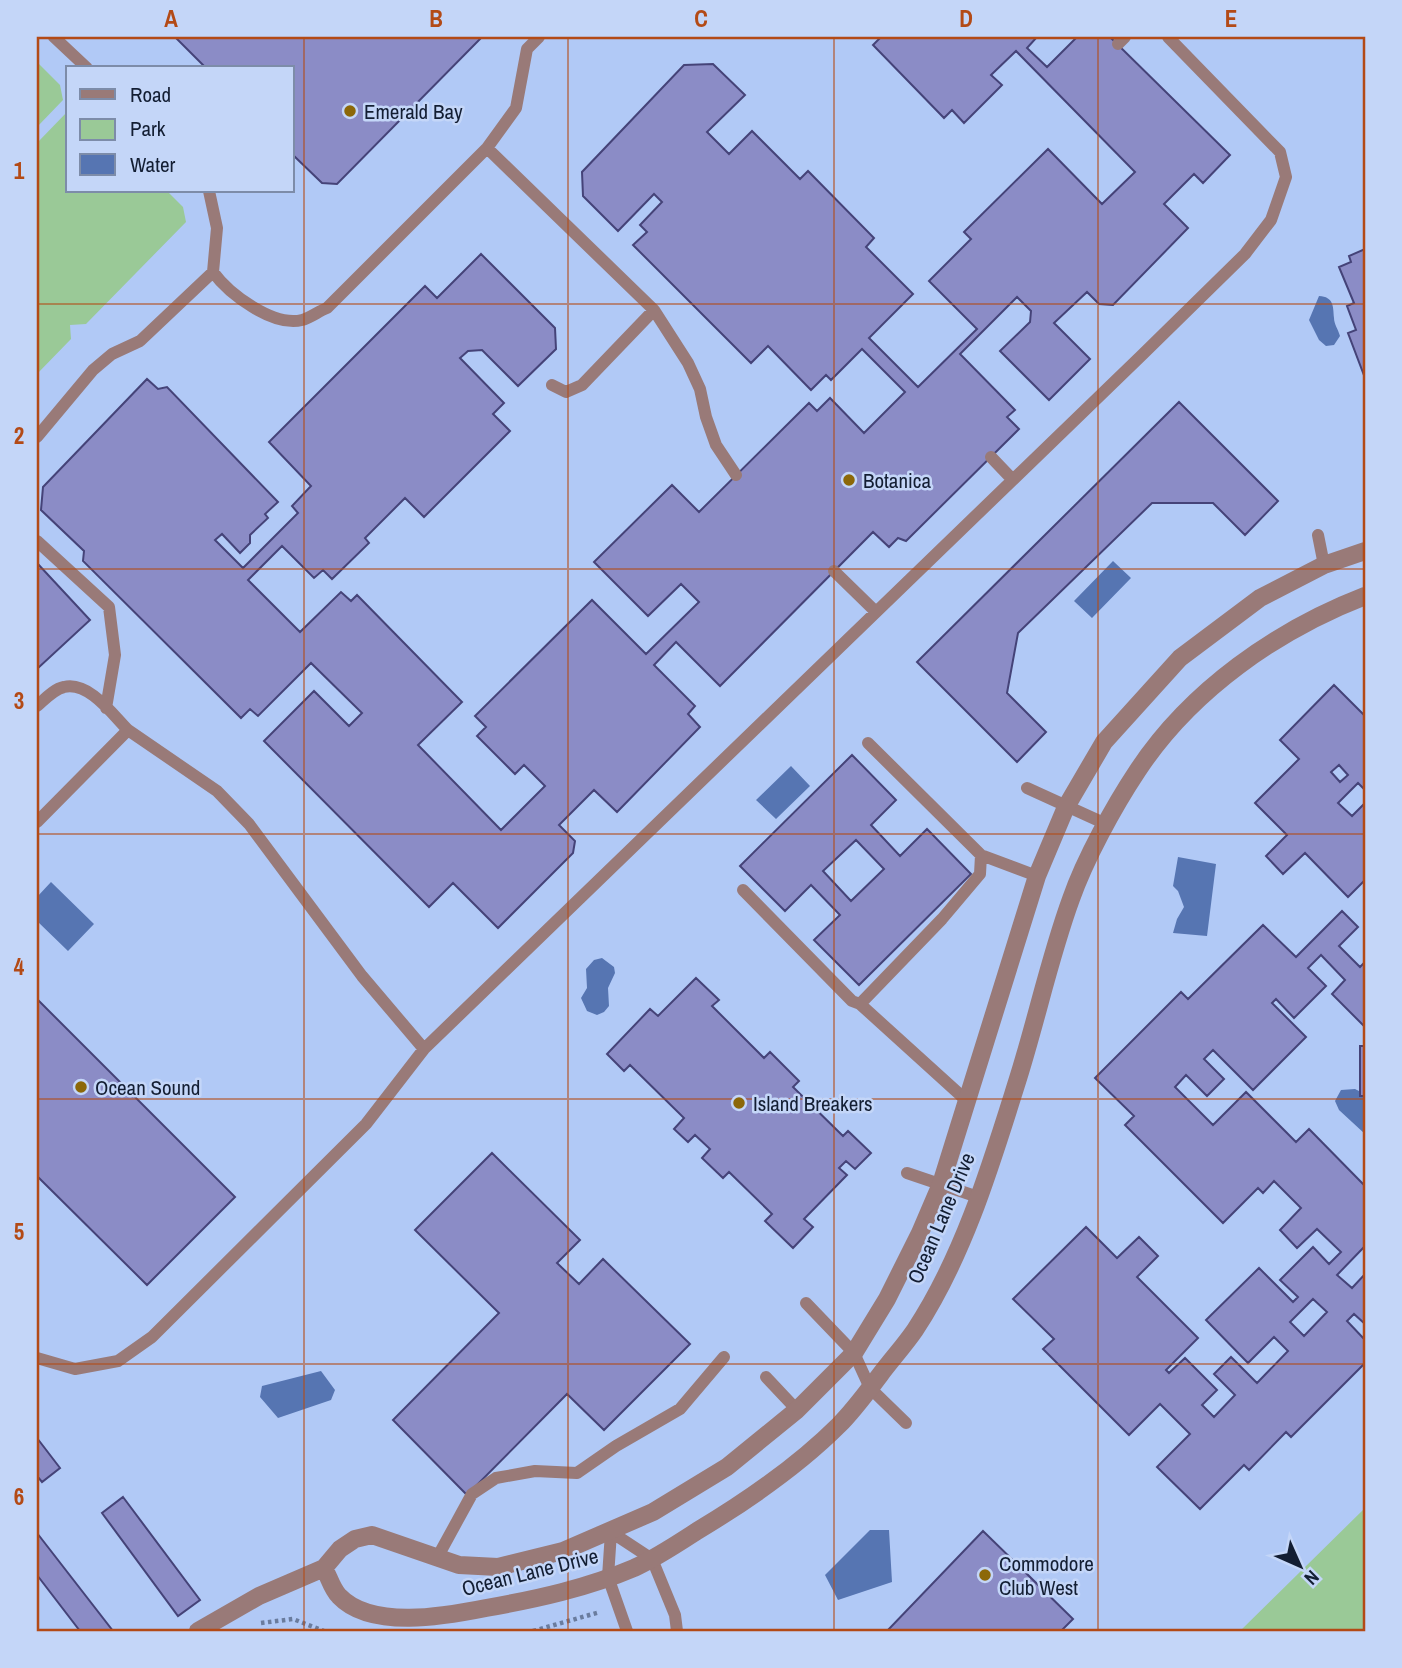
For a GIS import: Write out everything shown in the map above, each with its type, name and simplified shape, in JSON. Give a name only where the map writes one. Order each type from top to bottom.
[{"type":"street","name":"Ocean Lane Drive","points":[[198,1631],[259,1596],[324,1568],[340,1549],[355,1539],[372,1535],[459,1565],[498,1567],[563,1551],[653,1513],[727,1467],[797,1410],[853,1353],[887,1299],[920,1233],[941,1184],[1037,876],[1066,807],[1104,742],[1180,658],[1260,598],[1324,565],[1365,551]]},
{"type":"street","name":"Ocean Lane Drive","points":[[324,1568],[337,1595],[355,1609],[387,1617],[442,1617],[552,1595],[652,1559],[728,1513],[804,1456],[841,1423],[914,1331],[947,1272],[978,1197],[1017,1083],[1071,897],[1106,824],[1139,768],[1174,724],[1224,677],[1276,640],[1335,607],[1365,596]]},
{"type":"lane","points":[[54,37],[85,66]]},
{"type":"lane","points":[[209,192],[216,228],[213,272],[225,288],[253,306],[282,319],[302,320],[327,308],[487,148],[516,108],[527,49],[539,37]]},
{"type":"lane","points":[[37,1358],[75,1369],[118,1361],[152,1337],[366,1124],[424,1049],[1245,254],[1271,220],[1286,177],[1280,152],[1168,37]]},
{"type":"lane","points":[[487,148],[654,310],[688,363],[700,389],[716,444],[736,475]]},
{"type":"lane","points":[[37,437],[93,370],[113,354],[140,341],[213,272]]},
{"type":"lane","points":[[552,385],[566,392],[582,385],[654,310]]},
{"type":"lane","points":[[991,457],[1013,479]]},
{"type":"lane","points":[[1318,536],[1324,565]]},
{"type":"lane","points":[[37,541],[109,607],[115,655],[106,708]]},
{"type":"lane","points":[[834,571],[876,612]]},
{"type":"lane","points":[[37,706],[65,686],[80,688],[128,730],[217,790],[249,824],[362,976],[424,1049]]},
{"type":"lane","points":[[37,822],[128,730]]},
{"type":"lane","points":[[867,743],[981,855],[1037,876]]},
{"type":"lane","points":[[1027,788],[1106,824]]},
{"type":"lane","points":[[860,1004],[942,919],[980,873],[981,855]]},
{"type":"lane","points":[[743,890],[852,1001],[860,1004],[967,1101]]},
{"type":"lane","points":[[907,1173],[978,1197]]},
{"type":"lane","points":[[806,1303],[853,1353],[870,1388],[906,1423]]},
{"type":"lane","points":[[437,1558],[472,1494],[496,1478],[535,1471],[577,1473],[616,1446],[680,1409],[724,1357]]},
{"type":"lane","points":[[766,1377],[797,1410]]},
{"type":"lane","points":[[627,1631],[608,1577],[611,1532],[652,1559],[675,1615],[677,1631]]},
{"type":"path","points":[[533,1631],[605,1611]]},
{"type":"path","points":[[258,1623],[293,1619],[324,1631]]},
{"type":"green space","points":[[37,62],[60,85],[63,100],[37,127]]},
{"type":"green space","points":[[66,113],[66,192],[168,192],[183,207],[186,222],[86,324],[70,325],[71,339],[37,374],[37,143]]},
{"type":"green space","points":[[1365,1508],[1365,1631],[1240,1631]]},
{"type":"water","points":[[1319,296],[1328,298],[1333,306],[1340,336],[1334,345],[1326,346],[1319,340],[1309,320]]},
{"type":"water","points":[[1113,561],[1131,578],[1092,618],[1074,601]]},
{"type":"water","points":[[791,766],[810,786],[776,819],[756,800]]},
{"type":"water","points":[[1178,857],[1216,864],[1207,936],[1173,933],[1184,907],[1178,891],[1173,886]]},
{"type":"water","points":[[51,882],[94,924],[68,951],[37,921],[37,897]]},
{"type":"water","points":[[602,958],[614,967],[615,973],[608,988],[609,1006],[597,1015],[587,1011],[581,998],[587,988],[586,969],[594,960]]},
{"type":"water","points":[[1355,1089],[1365,1094],[1365,1134],[1339,1110],[1335,1101],[1341,1090]]},
{"type":"water","points":[[321,1371],[335,1390],[331,1400],[278,1418],[260,1397],[262,1386]]},
{"type":"water","points":[[870,1530],[889,1530],[892,1582],[838,1600],[825,1575]]},
{"type":"building","name":"Emerald Bay","points":[[175,37],[482,37],[337,184],[322,183],[294,156],[294,66],[204,66]]},
{"type":"building","name":"Botanica","points":[[879,37],[1037,37],[1027,48],[1047,67],[1077,37],[1110,37],[1230,155],[1203,183],[1194,174],[1164,204],[1188,228],[1113,305],[1099,304],[1087,292],[1054,323],[1090,359],[1049,400],[1000,351],[1030,322],[1031,311],[1017,297],[960,354],[1015,410],[1007,417],[1019,429],[906,541],[898,538],[889,547],[873,532],[720,686],[676,642],[654,665],[695,706],[688,714],[700,727],[617,812],[594,790],[559,825],[575,841],[573,853],[498,928],[453,883],[429,907],[264,741],[314,691],[349,726],[362,713],[311,663],[258,716],[250,709],[241,718],[83,561],[84,551],[41,510],[43,487],[147,379],[158,389],[167,387],[278,502],[265,514],[268,518],[250,535],[250,543],[240,553],[222,534],[215,540],[243,568],[298,513],[292,506],[311,486],[269,442],[425,286],[437,298],[481,254],[555,328],[556,349],[518,386],[482,350],[468,351],[460,358],[504,403],[493,414],[510,431],[424,517],[405,498],[365,538],[369,543],[332,579],[323,570],[314,578],[282,546],[248,580],[300,632],[341,592],[351,601],[357,595],[462,702],[418,745],[501,830],[545,786],[524,765],[515,774],[477,736],[486,727],[475,716],[592,600],[646,654],[699,602],[681,584],[648,616],[594,562],[672,485],[699,512],[809,403],[817,411],[830,398],[864,433],[905,392],[862,349],[831,380],[826,375],[811,390],[768,346],[751,363],[633,245],[647,232],[640,225],[662,202],[654,194],[618,231],[583,196],[582,172],[684,65],[713,64],[745,95],[707,132],[729,154],[752,131],[800,179],[808,171],[874,238],[866,247],[913,294],[869,338],[918,387],[977,329],[929,281],[971,239],[964,232],[1048,149],[1102,204],[1135,172],[1016,51],[991,75],[1002,85],[964,123],[952,110],[944,118],[873,45]]},
{"type":"building","points":[[1365,249],[1365,378],[1348,333],[1356,330],[1347,306],[1354,303],[1339,267],[1351,262],[1349,256]]},
{"type":"building","points":[[1179,402],[1278,501],[1245,535],[1213,503],[1152,503],[1018,633],[1007,693],[1046,732],[1017,762],[917,662]]},
{"type":"building","points":[[37,563],[90,620],[37,669]]},
{"type":"building","points":[[1334,685],[1365,716],[1365,790],[1358,783],[1338,803],[1352,816],[1365,803],[1365,880],[1348,897],[1305,853],[1283,874],[1266,856],[1287,835],[1255,803],[1299,759],[1280,740]],"holes":[[[1339,765],[1348,775],[1340,782],[1331,772]]]},
{"type":"building","points":[[852,755],[896,800],[871,825],[900,856],[927,829],[971,874],[859,985],[814,940],[840,915],[811,885],[785,911],[740,866]],"holes":[[[856,840],[884,869],[851,901],[823,871]]]},
{"type":"building","points":[[1342,911],[1358,927],[1339,946],[1360,967],[1365,962],[1365,1027],[1332,994],[1345,980],[1321,955],[1308,968],[1326,986],[1294,1018],[1276,999],[1272,1003],[1306,1037],[1253,1090],[1213,1050],[1204,1059],[1224,1079],[1207,1096],[1186,1075],[1175,1087],[1213,1125],[1246,1092],[1296,1142],[1309,1129],[1365,1186],[1365,1246],[1337,1275],[1352,1288],[1365,1274],[1365,1324],[1354,1314],[1347,1321],[1365,1340],[1365,1363],[1291,1437],[1286,1432],[1249,1470],[1244,1465],[1200,1509],[1157,1467],[1190,1434],[1160,1404],[1129,1435],[1043,1349],[1054,1339],[1013,1299],[1086,1227],[1117,1258],[1139,1237],[1158,1256],[1137,1277],[1198,1338],[1166,1370],[1169,1373],[1185,1358],[1217,1390],[1202,1405],[1214,1417],[1235,1395],[1214,1374],[1231,1357],[1257,1383],[1288,1351],[1274,1337],[1248,1363],[1206,1320],[1259,1268],[1293,1302],[1298,1297],[1280,1280],[1313,1247],[1329,1264],[1341,1252],[1317,1229],[1297,1248],[1280,1230],[1301,1208],[1274,1181],[1263,1193],[1258,1188],[1223,1223],[1125,1125],[1134,1116],[1095,1078],[1181,992],[1188,999],[1263,925],[1296,957]],"holes":[[[1313,1299],[1327,1312],[1304,1336],[1290,1322]]]},
{"type":"building","name":"Island Breakers","points":[[696,978],[719,1000],[712,1006],[764,1058],[770,1052],[799,1081],[793,1087],[843,1136],[848,1131],[871,1153],[855,1169],[846,1161],[839,1168],[847,1175],[804,1219],[813,1227],[793,1248],[765,1221],[772,1214],[729,1172],[723,1178],[702,1158],[710,1149],[695,1135],[688,1142],[674,1129],[684,1118],[630,1065],[624,1071],[607,1054],[650,1009],[658,1016]]},
{"type":"building","name":"Ocean Sound","points":[[37,999],[235,1197],[147,1285],[37,1176]]},
{"type":"building","points":[[1360,1046],[1365,1046],[1365,1096],[1360,1096]]},
{"type":"building","points":[[492,1153],[580,1240],[557,1263],[579,1284],[603,1259],[690,1344],[604,1430],[567,1394],[467,1495],[393,1420],[499,1313],[415,1230]]},
{"type":"building","points":[[37,1438],[60,1468],[42,1482],[37,1476]]},
{"type":"building","points":[[123,1497],[200,1600],[178,1616],[102,1513]]},
{"type":"building","name":"Commodore Club West","points":[[983,1531],[1073,1619],[1061,1631],[887,1631]]},
{"type":"building","points":[[37,1533],[113,1631],[80,1631],[37,1575]]},
{"type":"place","name":"Emerald Bay","points":[[350,111]]},
{"type":"place","name":"Botanica","points":[[849,480]]},
{"type":"place","name":"Ocean Sound","points":[[81,1087]]},
{"type":"place","name":"Island Breakers","points":[[739,1103]]},
{"type":"place","name":"Commodore Club West","points":[[985,1575]]}]
